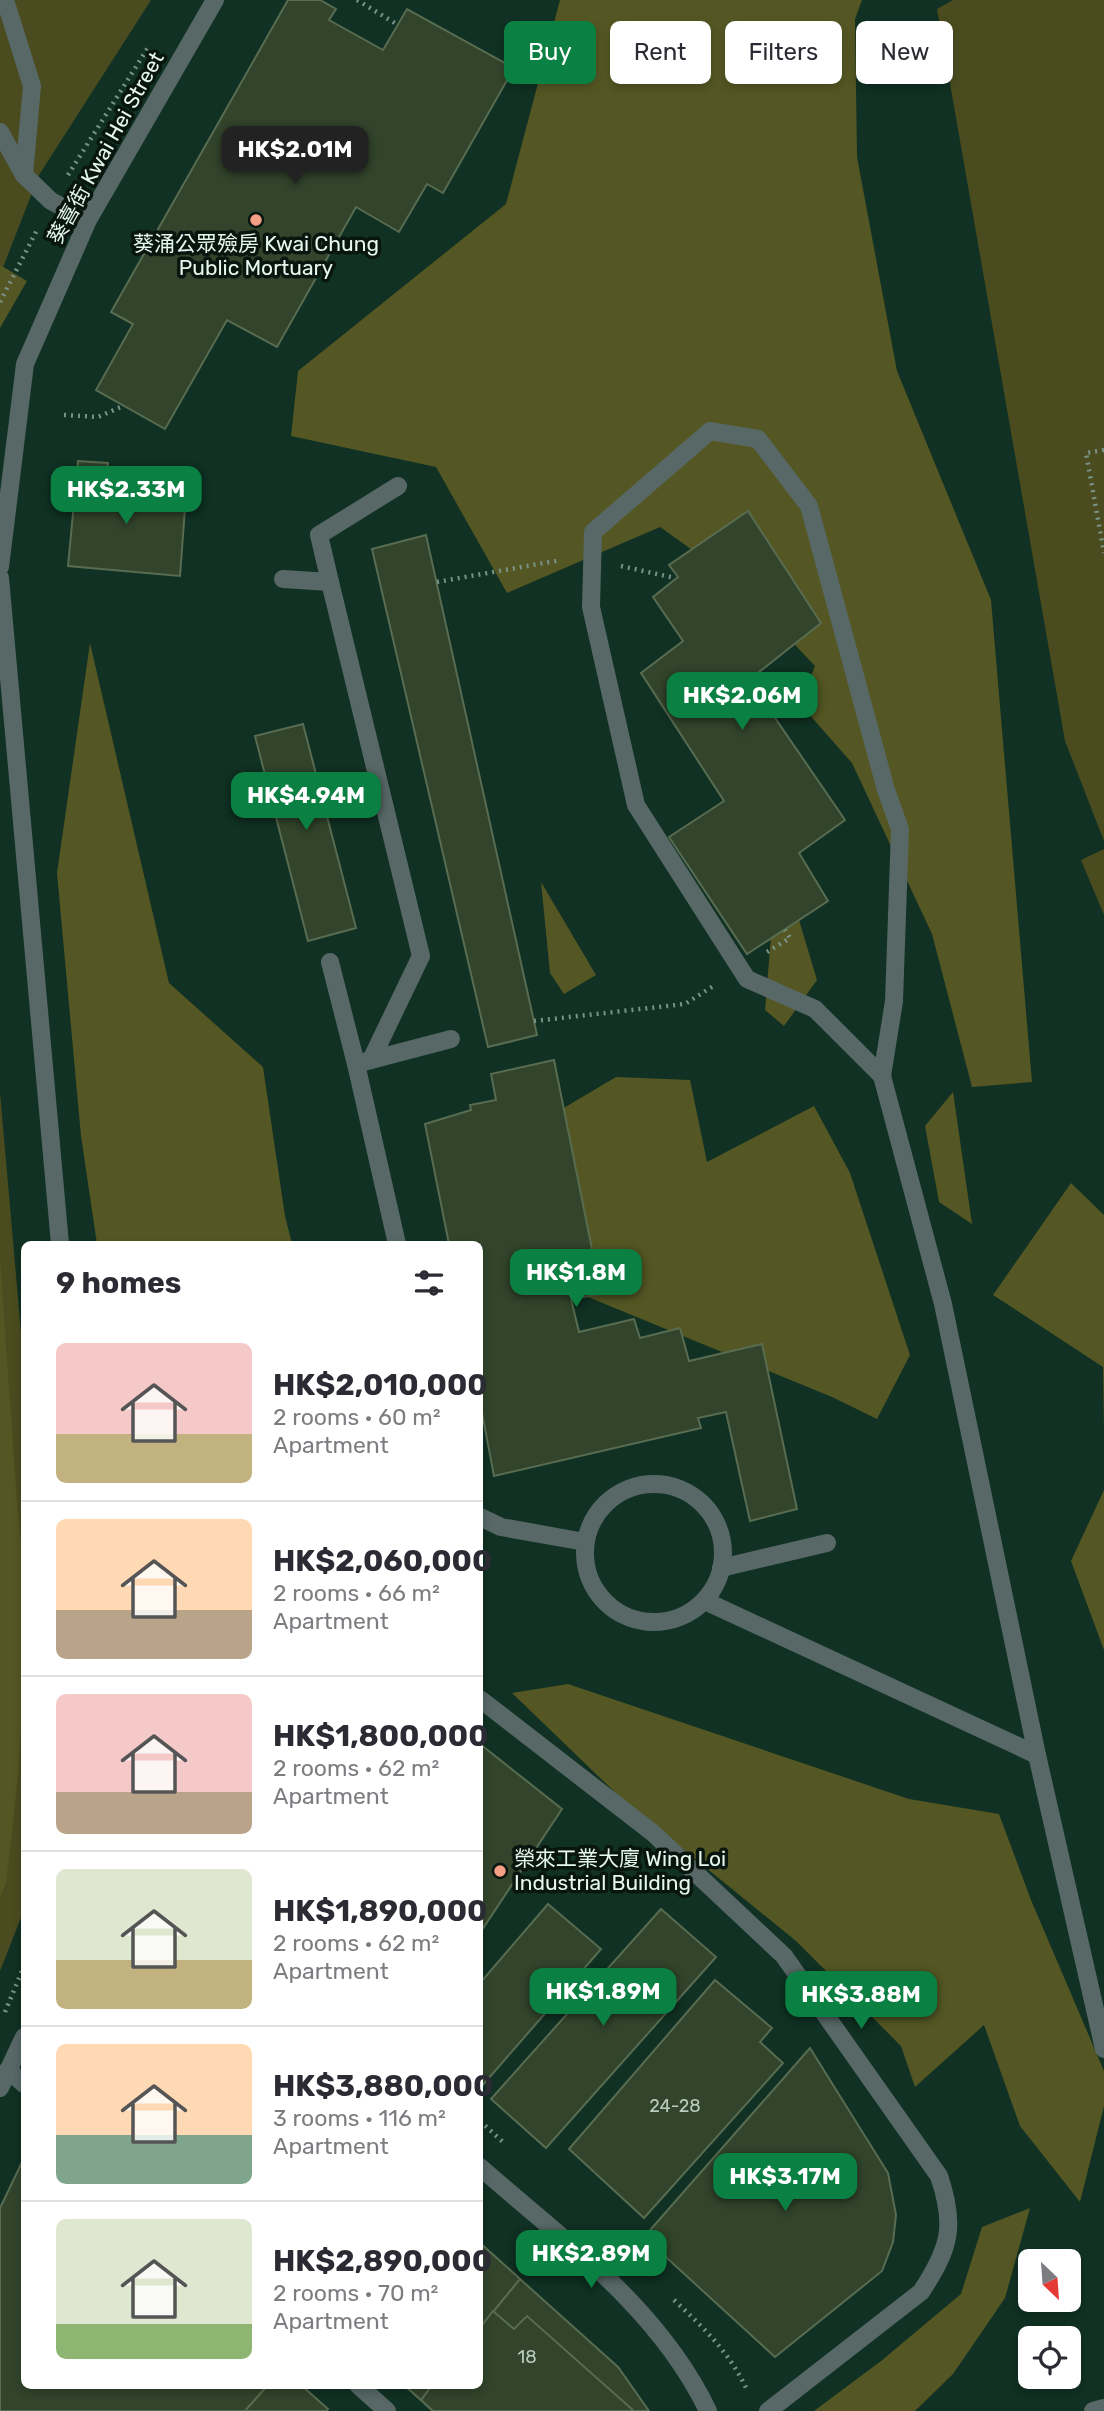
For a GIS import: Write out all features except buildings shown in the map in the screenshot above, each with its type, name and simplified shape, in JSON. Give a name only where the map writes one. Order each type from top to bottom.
[{"type":"street","points":[[5,0],[32,86],[24,175]]},
{"type":"street","name":"葵喜街 Kwai Hei Street","points":[[0,567],[25,364],[88,220],[215,0]]},
{"type":"street","points":[[0,132],[24,175],[51,201],[88,220]]},
{"type":"street","points":[[882,1076],[815,1009],[747,979],[636,805],[591,607],[593,531],[710,431],[758,439],[809,506],[886,790],[900,829],[894,1001],[882,1076],[943,1304],[1037,1755],[1104,2049]]},
{"type":"street","points":[[363,1062],[421,956],[318,535],[398,486]]},
{"type":"street","points":[[0,579],[60,1241]]},
{"type":"street","points":[[283,579],[330,582]]},
{"type":"street","points":[[330,962],[363,1062],[396,1241]]},
{"type":"street","points":[[363,1062],[451,1040]]},
{"type":"street","points":[[651,1484],[675,1486],[695,1497],[712,1514],[722,1536],[724,1559],[717,1583],[705,1601],[687,1614],[666,1622],[644,1623],[623,1616],[605,1603],[591,1585],[584,1564],[585,1542],[592,1519],[607,1501],[628,1489],[651,1484]]},
{"type":"street","points":[[483,1518],[500,1527],[585,1542]]},
{"type":"street","points":[[721,1568],[827,1543]]},
{"type":"street","points":[[705,1601],[1037,1755]]},
{"type":"street","points":[[483,1701],[653,1833],[784,1956],[939,2176],[948,2203],[949,2226],[944,2251],[921,2292],[768,2411]]},
{"type":"street","points":[[0,2088],[21,2043]]},
{"type":"street","points":[[8,2070],[21,2081]]},
{"type":"street","points":[[483,2170],[621,2290],[658,2331],[698,2389],[708,2411]]},
{"type":"street","points":[[362,2389],[387,2411]]},
{"type":"street","points":[[1093,2411],[1104,2408]]},
{"type":"path","points":[[357,0],[398,26]]},
{"type":"path","points":[[0,302],[51,201],[156,36]]},
{"type":"path","points":[[64,415],[98,416],[123,406]]},
{"type":"path","points":[[1104,450],[1086,453],[1104,554]]},
{"type":"path","points":[[438,582],[560,560]]},
{"type":"path","points":[[534,1021],[685,1004]]},
{"type":"path","points":[[0,2022],[21,1973]]},
{"type":"green space","points":[[0,0],[151,0],[39,175],[0,275]]},
{"type":"green space","points":[[560,0],[862,0],[855,19],[857,157],[897,371],[991,600],[1032,1082],[972,1087],[932,934],[852,763],[800,704],[815,666],[733,579],[660,527],[507,593],[436,467],[291,436],[298,371],[506,204],[538,84],[596,84],[596,21],[554,21]]},
{"type":"green space","points":[[953,0],[1104,0],[1104,841],[1065,741],[950,84],[953,84],[953,21],[939,21],[937,9]]},
{"type":"green space","points":[[0,265],[27,281],[0,328]]},
{"type":"green space","points":[[90,643],[169,983],[263,1067],[285,1216],[291,1241],[97,1241],[81,1136],[57,873]]},
{"type":"green space","points":[[1104,849],[1104,915],[1081,860]]},
{"type":"green space","points":[[778,850],[817,980],[784,1026],[765,1010]]},
{"type":"green space","points":[[541,882],[596,975],[564,994],[550,973]]},
{"type":"green space","points":[[616,1077],[690,1080],[707,1162],[814,1106],[850,1173],[910,1355],[877,1419],[832,1397],[522,1270],[508,1141]]},
{"type":"green space","points":[[0,1092],[21,1333],[21,1918],[0,1971]]},
{"type":"green space","points":[[953,1092],[972,1224],[939,1202],[925,1126]]},
{"type":"green space","points":[[1071,1183],[1104,1215],[1104,1434],[1103,1367],[993,1295]]},
{"type":"green space","points":[[0,1259],[21,1544],[21,1728],[6,1884],[0,1897]]},
{"type":"green space","points":[[1104,1490],[1104,1650],[1071,1561]]},
{"type":"green space","points":[[568,1684],[909,1799],[999,1814],[1031,1900],[1104,2071],[1104,2106],[1080,2202],[1020,2126],[984,2025],[915,2087],[901,2046],[796,1941],[624,1801],[512,1693]]},
{"type":"green space","points":[[1030,2208],[1005,2298],[953,2374],[915,2411],[814,2411],[881,2361],[961,2294],[982,2227]]},
{"type":"place","name":"葵涌公眾殮房 Kwai Chung Public Mortuary","points":[[256,220]]},
{"type":"place","name":"榮來工業大廈 Wing Loi Industrial Building","points":[[500,1871]]}]
